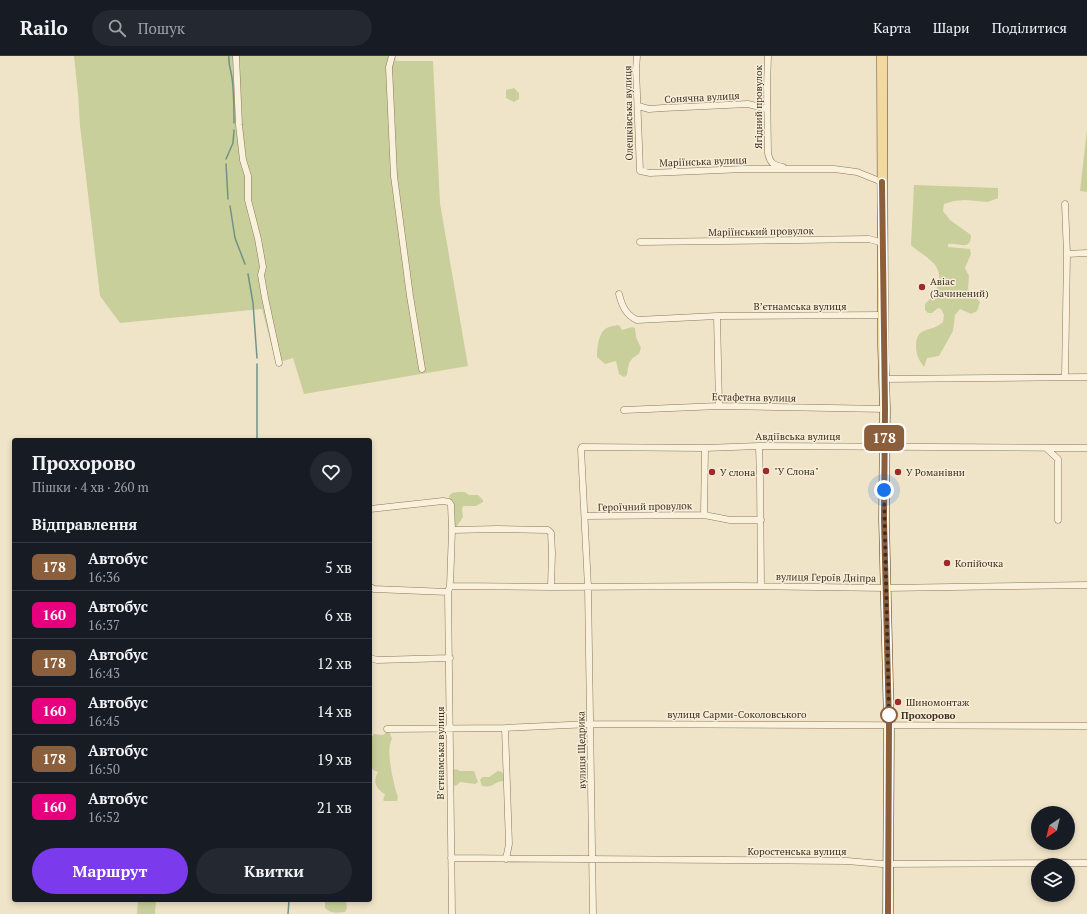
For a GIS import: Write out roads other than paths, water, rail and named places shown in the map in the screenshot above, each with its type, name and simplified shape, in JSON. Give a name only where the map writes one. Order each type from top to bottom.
[{"type":"main road","points":[[882,56],[884,447],[889,725],[888,914]]},
{"type":"street","points":[[236,56],[243,160],[248,176],[248,200],[258,239],[263,267],[261,275],[279,364]]},
{"type":"street","points":[[392,56],[389,67],[394,176],[410,296],[422,369]]},
{"type":"street","name":"Олешківська вулиця","points":[[637,56],[636,69],[639,169]]},
{"type":"street","name":"Ягідний провулок","points":[[768,56],[767,141],[770,161],[773,164],[794,169],[834,169],[857,172],[882,182]]},
{"type":"street","name":"Сонячна вулиця","points":[[638,106],[649,109],[748,104],[767,109]]},
{"type":"street","name":"Маріїнська вулиця","points":[[639,169],[642,172],[650,173],[744,169],[794,169]]},
{"type":"street","points":[[1065,204],[1067,254],[1065,377]]},
{"type":"street","name":"Маріїнський провулок","points":[[640,242],[869,239],[883,242]]},
{"type":"street","points":[[1067,254],[1087,253]]},
{"type":"street","name":"Вʼєтнамська вулиця","points":[[619,294],[625,311],[632,318],[637,320],[716,316],[884,315]]},
{"type":"street","points":[[716,316],[720,406]]},
{"type":"street","points":[[884,379],[1087,377]]},
{"type":"street","name":"Естафетна вулиця","points":[[624,410],[720,406],[885,409]]},
{"type":"street","points":[[759,446],[761,586]]},
{"type":"street","name":"Авдіївська вулиця","points":[[585,516],[582,447],[705,448],[759,446],[1087,448]]},
{"type":"street","points":[[704,515],[705,448]]},
{"type":"street","points":[[1046,448],[1058,459]]},
{"type":"street","points":[[1058,520],[1058,459],[1067,448]]},
{"type":"street","name":"Вʼєтнамська вулиця","points":[[372,509],[443,501],[449,502],[451,505],[452,530],[449,589],[452,914]]},
{"type":"street","name":"Героїчний провулок","points":[[585,516],[704,515],[730,520],[761,520]]},
{"type":"street","points":[[585,516],[588,587]]},
{"type":"street","points":[[452,530],[548,530],[551,533],[551,587]]},
{"type":"street","name":"вулиця Героїв Дніпра","points":[[372,589],[761,586],[886,588],[1087,585]]},
{"type":"street","name":"вулиця Щедрика","points":[[588,587],[593,914]]},
{"type":"street","points":[[372,659],[377,660],[450,658]]},
{"type":"street","name":"вулиця Сарми-Соколовського","points":[[387,729],[505,728],[591,724],[1087,726]]},
{"type":"street","points":[[505,728],[509,844],[506,859]]},
{"type":"street","name":"Коростенська вулиця","points":[[451,858],[847,861],[888,864],[1087,863]]},
{"type":"waterway","points":[[229,56],[233,89],[234,123]]},
{"type":"waterway","points":[[226,159],[233,143],[234,130]]},
{"type":"waterway","points":[[226,164],[228,199]]},
{"type":"waterway","points":[[230,206],[235,238],[245,264]]},
{"type":"waterway","points":[[248,274],[253,303],[257,358]]},
{"type":"waterway","points":[[257,364],[257,438]]},
{"type":"waterway","points":[[288,914],[289,902]]},
{"type":"place","name":"Авіас (Зачинений)","points":[[922,287]]},
{"type":"place","name":"\"У Слона\"","points":[[766,471]]},
{"type":"place","name":"У слона","points":[[712,472]]},
{"type":"place","name":"У Романівни","points":[[898,472]]},
{"type":"place","name":"Копійочка","points":[[947,563]]},
{"type":"place","name":"Шиномонтаж","points":[[898,702]]},
{"type":"place","name":"Прохорово","points":[[889,715]]}]
